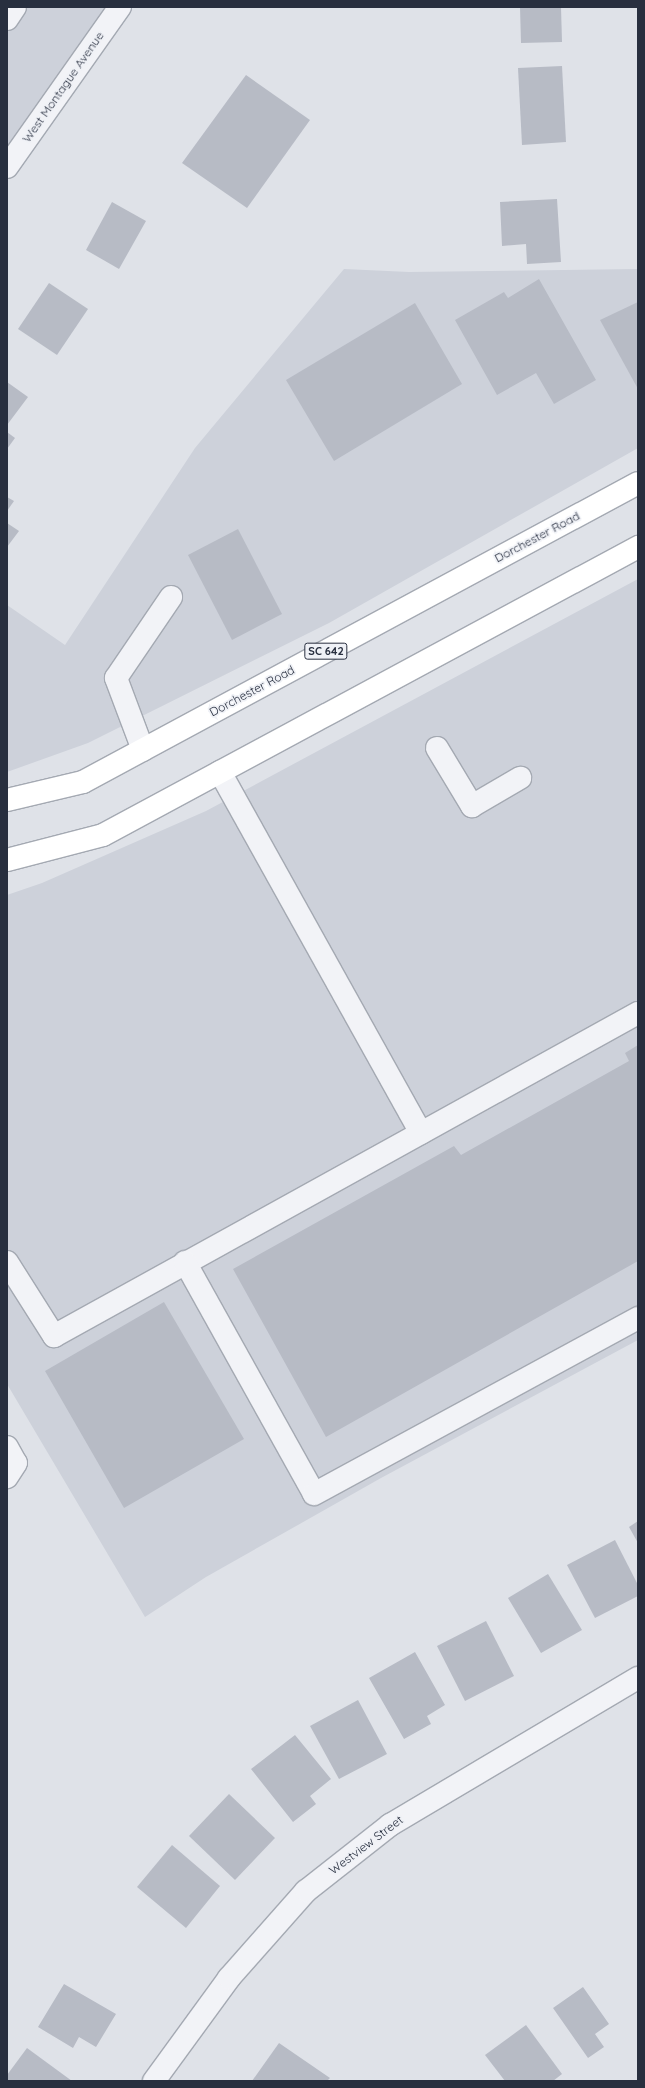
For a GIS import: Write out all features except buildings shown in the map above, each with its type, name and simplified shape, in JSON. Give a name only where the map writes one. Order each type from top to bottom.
[{"type":"main road","name":"Dorchester Road","points":[[7,800],[83,782],[638,483]]},
{"type":"main road","points":[[7,860],[103,835],[638,547]]},
{"type":"street","points":[[7,19],[15,7]]},
{"type":"street","name":"West Montague Avenue","points":[[11,154],[120,7]]},
{"type":"street","points":[[144,750],[116,678],[171,597]]},
{"type":"street","points":[[437,748],[472,806],[520,778]]},
{"type":"street","points":[[220,772],[421,1133]]},
{"type":"street","points":[[7,1262],[54,1336],[185,1262],[638,1013]]},
{"type":"street","points":[[185,1262],[314,1494],[638,1318]]},
{"type":"street","points":[[7,1447],[16,1463],[7,1477]]},
{"type":"street","name":"Westview Street","points":[[154,2081],[229,1978],[306,1891],[390,1825],[638,1678]]},
{"type":"shaded area","points":[[7,7],[120,7],[7,167]]},
{"type":"shaded area","points":[[344,269],[409,272],[638,269],[638,448],[329,623],[88,743],[7,772],[7,605],[65,645],[195,448]]},
{"type":"shaded area","points":[[638,579],[638,1340],[381,1478],[206,1577],[145,1617],[7,1384],[7,895],[42,883],[206,811]]}]
